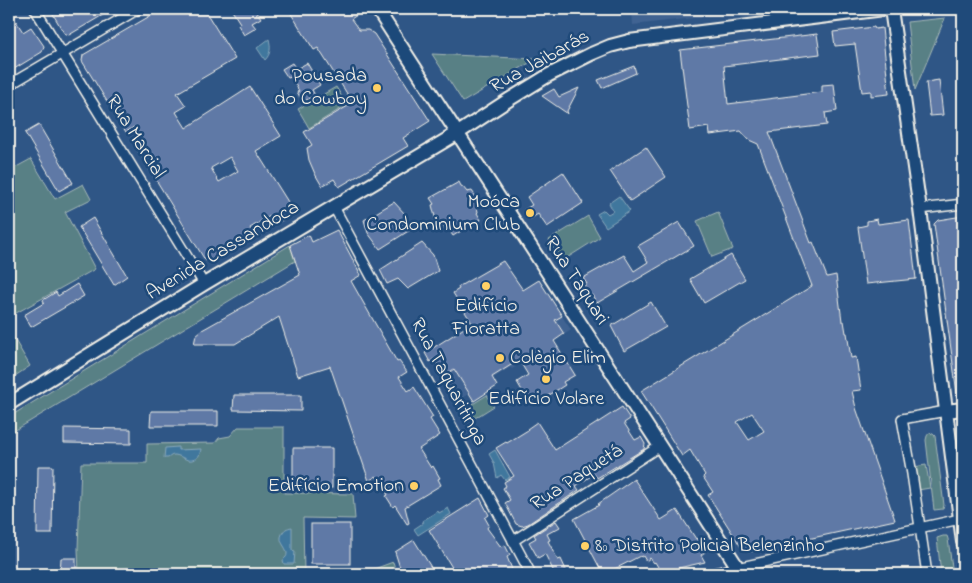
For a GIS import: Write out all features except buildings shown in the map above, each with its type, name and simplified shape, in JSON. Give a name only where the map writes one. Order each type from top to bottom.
[{"type":"street","name":"Rua Marcial","points":[[35,9],[204,284]]},
{"type":"street","points":[[9,85],[138,9]]},
{"type":"street","name":"Rua Taquari","points":[[377,9],[740,571]]},
{"type":"street","name":"Rua Jaibarás","points":[[458,133],[549,76],[591,54],[629,40],[884,9]]},
{"type":"street","points":[[891,9],[920,209],[963,542]]},
{"type":"street","name":"Avenida Cassandoca","points":[[9,404],[204,284],[458,133]]},
{"type":"street","points":[[920,209],[963,204]]},
{"type":"street","name":"Rua Taquaritinga","points":[[334,207],[531,574]]},
{"type":"street","points":[[927,574],[902,419],[963,409]]},
{"type":"street","name":"Rua Paquetá","points":[[513,540],[660,446]]},
{"type":"street","points":[[709,574],[740,571],[960,519]]},
{"type":"shaded area","points":[[632,9],[770,9],[633,25]]},
{"type":"shaded area","points":[[269,39],[270,50],[265,60],[257,48]]},
{"type":"shaded area","points":[[619,196],[630,211],[606,227],[597,214],[604,210],[608,214],[613,211],[609,203]]},
{"type":"shaded area","name":"Colègio Elim","points":[[562,316],[571,330],[512,369],[510,367],[456,402],[441,377],[499,340],[504,352]]},
{"type":"shaded area","points":[[178,447],[178,450],[201,449],[200,454],[192,460],[175,455],[164,458],[165,448]]},
{"type":"shaded area","points":[[495,450],[510,477],[505,480],[501,475],[497,478],[494,463],[489,454]]},
{"type":"shaded area","points":[[448,508],[451,514],[418,535],[414,529],[423,523],[422,521],[438,511],[439,513]]},
{"type":"shaded area","points":[[292,527],[292,550],[295,551],[294,564],[284,564],[283,560],[287,553],[281,537],[287,528]]},
{"type":"green space","points":[[945,18],[915,90],[907,22]]},
{"type":"green space","points":[[432,54],[536,59],[463,102]]},
{"type":"green space","points":[[336,87],[347,105],[309,128],[298,109]]},
{"type":"green space","points":[[31,159],[55,199],[83,184],[91,199],[65,212],[95,269],[9,317],[9,171]]},
{"type":"green space","points":[[718,212],[733,249],[712,257],[697,221]]},
{"type":"green space","points":[[588,216],[600,237],[562,261],[549,240]]},
{"type":"green space","points":[[290,245],[295,261],[9,434],[9,417]]},
{"type":"green space","points":[[9,330],[30,366],[9,380]]},
{"type":"green space","points":[[487,395],[494,406],[475,418],[468,407]]},
{"type":"green space","points":[[238,427],[284,427],[284,493],[353,494],[355,519],[303,518],[304,574],[79,574],[81,463],[147,463],[147,444],[215,443],[219,438],[230,436]]},
{"type":"green space","points":[[929,433],[935,436],[943,509],[934,510],[926,440]]},
{"type":"green space","points":[[926,465],[930,488],[918,490],[914,467]]},
{"type":"green space","points":[[947,536],[948,539],[953,574],[941,574],[937,538]]},
{"type":"green space","points":[[393,562],[397,574],[366,574],[366,572]]},
{"type":"place","name":"Pousada do Cowboy","points":[[377,88]]},
{"type":"place","name":"Moóca Condominium Club","points":[[530,213]]},
{"type":"place","name":"Edifício Fioratta","points":[[486,286]]},
{"type":"place","name":"Colègio Elim","points":[[500,358]]},
{"type":"place","name":"Edifício Volare","points":[[546,379]]},
{"type":"place","name":"Edifício Emotion","points":[[414,486]]},
{"type":"place","name":"8º Distrito Policial Belenzinho","points":[[585,546]]}]
